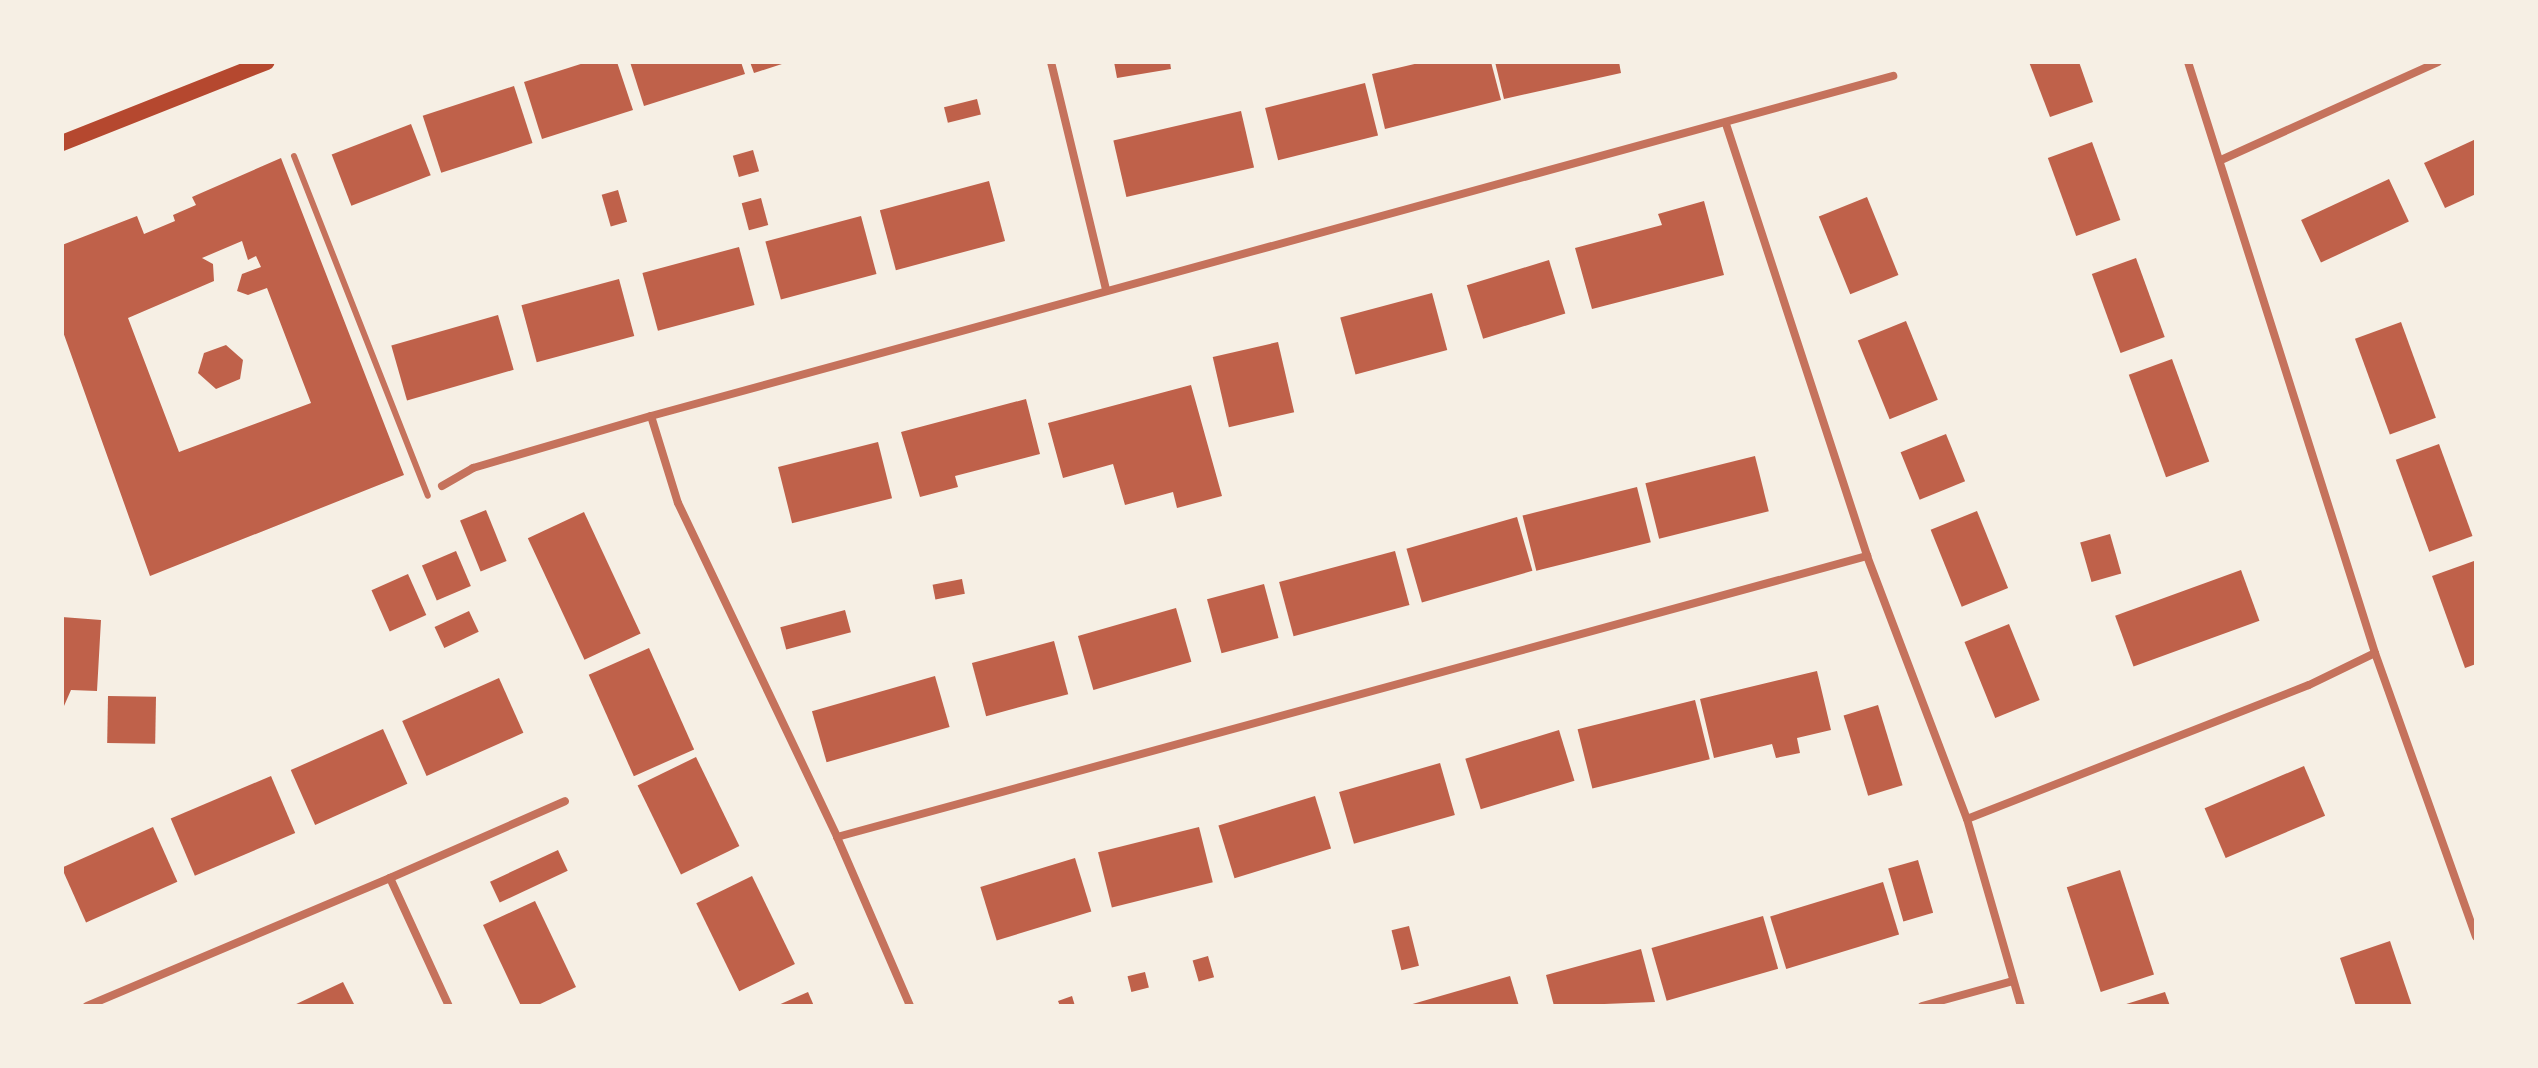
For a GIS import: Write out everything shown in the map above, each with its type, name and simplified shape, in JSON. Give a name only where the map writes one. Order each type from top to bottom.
[{"type":"main road","points":[[62,143],[267,62]]},
{"type":"street","points":[[1051,62],[1106,289]]},
{"type":"street","points":[[2188,62],[2375,653],[2476,937]]},
{"type":"street","points":[[2221,160],[2438,62]]},
{"type":"street","points":[[442,486],[473,468],[651,416],[1893,76]]},
{"type":"street","points":[[1726,124],[1867,556],[1967,819],[2021,1006]]},
{"type":"street","points":[[651,416],[678,503],[837,837],[910,1006]]},
{"type":"street","points":[[837,837],[1867,556]]},
{"type":"street","points":[[1967,819],[2309,685],[2375,653]]},
{"type":"street","points":[[87,1006],[565,801]]},
{"type":"street","points":[[390,878],[449,1006]]},
{"type":"street","points":[[1922,1006],[2013,981]]},
{"type":"lane","points":[[294,156],[428,496]]},
{"type":"building","points":[[587,62],[617,62],[633,110],[542,139],[524,82]]},
{"type":"building","points":[[630,62],[741,62],[745,74],[644,106]]},
{"type":"building","points":[[750,62],[785,62],[785,63],[754,73]]},
{"type":"building","points":[[1114,62],[1170,62],[1171,69],[1117,78]]},
{"type":"building","points":[[1423,62],[1491,62],[1501,100],[1385,129],[1372,74]]},
{"type":"building","points":[[1495,62],[1619,62],[1621,73],[1504,99]]},
{"type":"building","points":[[2029,62],[2079,62],[2093,102],[2050,117]]},
{"type":"building","points":[[1365,83],[1378,135],[1278,160],[1265,108]]},
{"type":"building","points":[[514,86],[533,143],[441,173],[423,116]]},
{"type":"building","points":[[977,99],[981,115],[948,123],[944,107]]},
{"type":"building","points":[[1241,111],[1254,168],[1126,197],[1113,140]]},
{"type":"building","points":[[411,124],[431,175],[351,206],[332,154]]},
{"type":"building","points":[[2476,139],[2476,194],[2445,208],[2424,163]]},
{"type":"building","points":[[2092,142],[2120,220],[2076,236],[2048,158]]},
{"type":"building","points":[[753,150],[759,171],[739,177],[733,156]]},
{"type":"building","points":[[281,158],[404,475],[150,576],[62,329],[62,245],[137,216],[144,234],[175,221],[173,215],[196,205],[192,197]],"holes":[[[242,241],[248,260],[256,256],[261,267],[242,274],[237,291],[248,295],[267,288],[311,403],[179,452],[128,318],[214,281],[213,264],[202,258]]]},
{"type":"building","points":[[2389,179],[2409,222],[2321,263],[2301,220]]},
{"type":"building","points":[[989,181],[1005,241],[896,270],[880,210]]},
{"type":"building","points":[[618,190],[627,222],[611,226],[602,195]]},
{"type":"building","points":[[1867,197],[1898,275],[1850,294],[1819,216]]},
{"type":"building","points":[[761,198],[768,225],[749,230],[742,203]]},
{"type":"building","points":[[1704,201],[1724,275],[1592,309],[1575,248],[1662,225],[1658,214]]},
{"type":"building","points":[[861,216],[877,274],[781,300],[765,242]]},
{"type":"building","points":[[739,247],[755,305],[658,331],[642,273]]},
{"type":"building","points":[[2136,258],[2165,337],[2121,353],[2092,274]]},
{"type":"building","points":[[1549,260],[1565,314],[1483,339],[1467,285]]},
{"type":"building","points":[[619,279],[634,336],[537,362],[521,305]]},
{"type":"building","points":[[1432,293],[1447,350],[1356,375],[1340,318]]},
{"type":"building","points":[[498,315],[514,370],[407,400],[391,346]]},
{"type":"building","points":[[1906,321],[1938,400],[1890,419],[1858,340]]},
{"type":"building","points":[[2401,322],[2436,418],[2390,435],[2355,339]]},
{"type":"building","points":[[1278,342],[1294,412],[1229,427],[1213,357]]},
{"type":"building","points":[[226,345],[243,360],[240,379],[216,389],[198,373],[204,353]]},
{"type":"building","points":[[2172,359],[2209,461],[2166,477],[2129,375]]},
{"type":"building","points":[[1191,385],[1222,496],[1177,508],[1173,492],[1125,505],[1113,464],[1063,478],[1048,423]]},
{"type":"building","points":[[1026,399],[1040,454],[955,476],[958,487],[920,497],[901,432]]},
{"type":"building","points":[[1946,434],[1965,481],[1920,500],[1901,452]]},
{"type":"building","points":[[878,442],[892,498],[792,523],[778,467]]},
{"type":"building","points":[[2439,444],[2473,536],[2429,552],[2396,460]]},
{"type":"building","points":[[1755,456],[1769,511],[1659,539],[1645,483]]},
{"type":"building","points":[[1637,487],[1651,542],[1536,571],[1523,516]]},
{"type":"building","points":[[486,510],[507,561],[481,571],[460,520]]},
{"type":"building","points":[[1977,511],[2008,588],[1962,607],[1931,530]]},
{"type":"building","points":[[584,512],[641,633],[584,660],[528,538]]},
{"type":"building","points":[[1517,517],[1532,571],[1422,603],[1406,549]]},
{"type":"building","points":[[2110,534],[2121,573],[2092,582],[2080,543]]},
{"type":"building","points":[[456,551],[471,586],[437,600],[422,565]]},
{"type":"building","points":[[1395,551],[1409,605],[1294,636],[1279,582]]},
{"type":"building","points":[[2474,561],[2476,664],[2465,668],[2432,576]]},
{"type":"building","points":[[2241,570],[2259,621],[2134,667],[2115,616]]},
{"type":"building","points":[[408,574],[426,615],[390,631],[371,590]]},
{"type":"building","points":[[962,579],[965,594],[935,599],[933,585]]},
{"type":"building","points":[[1264,584],[1278,638],[1222,653],[1207,599]]},
{"type":"building","points":[[1176,608],[1191,662],[1093,690],[1078,636]]},
{"type":"building","points":[[845,610],[851,632],[786,650],[780,627]]},
{"type":"building","points":[[469,611],[479,632],[444,648],[435,627]]},
{"type":"building","points":[[62,617],[101,620],[97,691],[71,690],[64,706]]},
{"type":"building","points":[[2009,624],[2040,700],[1995,718],[1964,642]]},
{"type":"building","points":[[1054,641],[1068,694],[986,716],[972,663]]},
{"type":"building","points":[[649,648],[694,749],[634,776],[589,675]]},
{"type":"building","points":[[1817,671],[1831,730],[1797,738],[1800,753],[1776,758],[1772,744],[1714,758],[1700,699]]},
{"type":"building","points":[[935,676],[950,727],[827,762],[812,711]]},
{"type":"building","points":[[499,678],[523,733],[427,776],[402,721]]},
{"type":"building","points":[[108,696],[156,697],[155,744],[107,743]]},
{"type":"building","points":[[1695,700],[1710,759],[1592,788],[1578,729]]},
{"type":"building","points":[[1878,705],[1903,785],[1868,796],[1844,716]]},
{"type":"building","points":[[383,729],[407,784],[315,825],[291,770]]},
{"type":"building","points":[[1559,730],[1574,781],[1481,809],[1465,759]]},
{"type":"building","points":[[696,757],[739,846],[681,874],[638,785]]},
{"type":"building","points":[[1440,763],[1455,815],[1354,844],[1339,792]]},
{"type":"building","points":[[2304,766],[2325,816],[2226,858],[2205,808]]},
{"type":"building","points":[[271,776],[295,833],[195,876],[171,819]]},
{"type":"building","points":[[1315,796],[1331,849],[1234,878],[1218,826]]},
{"type":"building","points":[[153,827],[177,882],[86,922],[62,868]]},
{"type":"building","points":[[1199,827],[1213,882],[1112,907],[1098,852]]},
{"type":"building","points":[[558,850],[568,871],[500,903],[490,882]]},
{"type":"building","points":[[1075,858],[1091,912],[997,940],[980,887]]},
{"type":"building","points":[[1918,860],[1933,913],[1903,921],[1888,869]]},
{"type":"building","points":[[2120,870],[2154,975],[2101,992],[2067,887]]},
{"type":"building","points":[[752,876],[795,964],[739,991],[696,903]]},
{"type":"building","points":[[1883,882],[1899,935],[1786,969],[1770,916]]},
{"type":"building","points":[[535,901],[576,987],[536,1006],[521,1006],[483,925]]},
{"type":"building","points":[[1763,916],[1778,969],[1667,1001],[1651,948]]},
{"type":"building","points":[[1409,926],[1419,966],[1401,970],[1392,930]]},
{"type":"building","points":[[2390,941],[2412,1006],[2356,1006],[2340,958]]},
{"type":"building","points":[[1641,949],[1655,1002],[1554,1006],[1546,975]]},
{"type":"building","points":[[1208,956],[1214,977],[1199,982],[1193,960]]},
{"type":"building","points":[[1145,972],[1149,988],[1131,992],[1128,976]]},
{"type":"building","points":[[1510,976],[1519,1006],[1409,1006],[1409,1005]]},
{"type":"building","points":[[343,982],[355,1006],[292,1006]]},
{"type":"building","points":[[808,992],[814,1006],[776,1006]]},
{"type":"building","points":[[2165,992],[2170,1006],[2123,1006],[2123,1005]]},
{"type":"building","points":[[1072,996],[1075,1006],[1060,1006],[1058,1001]]}]
